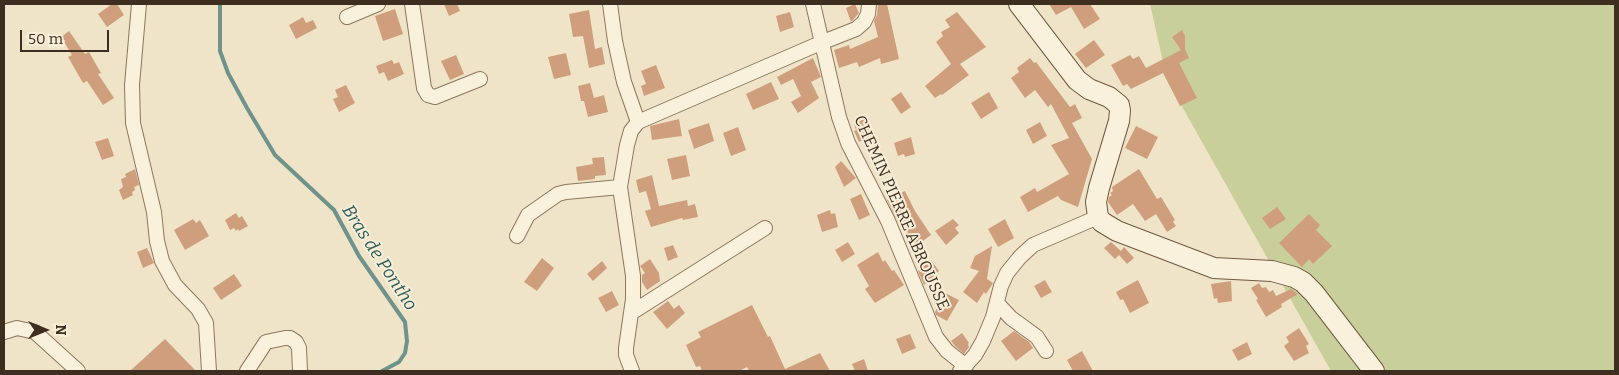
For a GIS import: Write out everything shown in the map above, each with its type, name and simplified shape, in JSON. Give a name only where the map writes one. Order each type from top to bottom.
[{"type":"main road","points":[[1019,4],[1077,80],[1089,89],[1115,100],[1119,105],[1119,121],[1096,202],[1098,217],[1102,222],[1117,231],[1214,268],[1272,270],[1294,277],[1303,282],[1314,293],[1374,371]]},
{"type":"street","points":[[140,4],[132,86],[133,122],[154,212],[157,241],[162,261],[175,285],[198,309],[206,323],[210,371]]},
{"type":"street","points":[[347,17],[378,4]]},
{"type":"street","points":[[412,4],[424,88],[428,96],[435,97],[480,79]]},
{"type":"street","points":[[610,4],[615,41],[624,82],[638,122]]},
{"type":"street","name":"CHEMIN PIERRE ABROUSSE","points":[[813,4],[839,117],[848,143],[888,221],[936,337],[962,368]]},
{"type":"street","points":[[632,371],[626,355],[626,348],[633,299],[633,276],[620,187],[631,131],[638,122],[856,29],[864,22],[868,14],[869,4]]},
{"type":"street","points":[[517,236],[528,216],[558,194],[620,187]]},
{"type":"street","points":[[962,368],[975,355],[983,341],[1001,286],[1008,273],[1025,251],[1033,245],[1098,217]]},
{"type":"street","points":[[631,313],[765,228]]},
{"type":"street","points":[[997,303],[1011,318],[1037,337],[1046,351]]},
{"type":"street","points":[[4,332],[17,328],[35,332],[78,371]]},
{"type":"street","points":[[247,371],[266,342],[285,338],[290,338],[296,342],[299,348],[300,371]]},
{"type":"green space","points":[[1150,4],[1615,4],[1615,371],[1331,371],[1167,80]]},
{"type":"building","points":[[112,4],[117,4],[124,15],[107,27],[98,14]]},
{"type":"building","points":[[444,4],[457,4],[460,11],[449,16]]},
{"type":"building","points":[[855,4],[859,13],[851,22],[846,8]]},
{"type":"building","points":[[878,4],[887,4],[899,59],[881,64],[880,58],[859,67],[857,62],[839,68],[834,50],[849,45],[850,49],[878,37],[874,21],[877,15]]},
{"type":"building","points":[[1049,4],[1090,4],[1100,19],[1084,29],[1071,7],[1056,15]]},
{"type":"building","points":[[395,9],[403,34],[383,41],[375,16]]},
{"type":"building","points":[[589,10],[595,49],[602,47],[605,64],[589,68],[583,36],[573,37],[569,14]]},
{"type":"building","points":[[790,12],[794,27],[780,32],[776,16]]},
{"type":"building","points":[[957,12],[986,47],[960,64],[969,75],[935,98],[925,86],[951,64],[936,42],[943,36],[941,32],[950,27],[945,20]]},
{"type":"building","points":[[303,17],[306,23],[313,20],[317,28],[296,39],[289,25]]},
{"type":"building","points":[[1182,30],[1185,36],[1185,49],[1189,58],[1179,63],[1197,98],[1180,106],[1163,73],[1131,89],[1127,84],[1123,86],[1111,65],[1130,55],[1133,59],[1139,56],[1146,68],[1181,50],[1172,37]]},
{"type":"building","points":[[69,31],[85,54],[89,52],[101,73],[98,74],[114,98],[103,105],[87,81],[83,83],[68,57],[72,55],[61,37]]},
{"type":"building","points":[[1094,40],[1105,55],[1086,68],[1075,54]]},
{"type":"building","points":[[566,53],[571,75],[554,79],[548,57]]},
{"type":"building","points":[[456,55],[464,74],[450,80],[441,61]]},
{"type":"building","points":[[813,58],[821,77],[811,82],[819,98],[798,113],[791,102],[801,96],[793,79],[781,85],[777,77]]},
{"type":"building","points":[[1030,58],[1034,63],[1036,62],[1070,107],[1075,104],[1082,118],[1072,123],[1092,159],[1078,207],[1061,200],[1058,196],[1028,212],[1020,197],[1035,188],[1037,192],[1069,174],[1051,145],[1069,138],[1051,104],[1048,107],[1035,90],[1025,98],[1011,78],[1019,72],[1017,68]]},
{"type":"building","points":[[392,60],[394,64],[399,62],[404,74],[388,81],[384,72],[379,74],[376,66]]},
{"type":"building","points":[[656,65],[665,88],[644,96],[641,86],[646,84],[641,71]]},
{"type":"building","points":[[771,82],[779,99],[753,110],[746,94]]},
{"type":"building","points":[[590,83],[594,98],[604,95],[608,112],[588,117],[584,101],[581,101],[578,86]]},
{"type":"building","points":[[346,85],[355,103],[339,112],[333,99],[338,97],[335,90]]},
{"type":"building","points":[[901,92],[911,107],[901,114],[891,99]]},
{"type":"building","points":[[989,92],[998,108],[981,119],[971,103]]},
{"type":"building","points":[[679,119],[682,136],[652,140],[650,126]]},
{"type":"building","points":[[864,119],[875,134],[859,142],[854,131],[856,130],[854,124]]},
{"type":"building","points":[[1040,122],[1047,136],[1033,144],[1026,130]]},
{"type":"building","points":[[709,123],[714,141],[694,149],[688,130]]},
{"type":"building","points":[[1136,126],[1158,137],[1147,159],[1125,148]]},
{"type":"building","points":[[738,127],[746,150],[731,156],[723,133]]},
{"type":"building","points":[[911,137],[915,154],[905,157],[904,154],[898,156],[894,143]]},
{"type":"building","points":[[108,138],[114,156],[102,160],[95,142]]},
{"type":"building","points":[[686,155],[690,176],[672,180],[667,159]]},
{"type":"building","points":[[604,157],[606,175],[595,176],[595,179],[578,181],[576,167],[593,164],[592,158]]},
{"type":"building","points":[[841,161],[856,178],[844,187],[835,167]]},
{"type":"building","points":[[135,169],[139,185],[134,187],[133,195],[123,200],[119,190],[123,187],[121,179],[126,177],[125,174]]},
{"type":"building","points":[[1139,169],[1157,199],[1161,197],[1175,220],[1173,222],[1176,226],[1167,232],[1156,214],[1145,221],[1133,204],[1117,215],[1108,202],[1109,197],[1112,195],[1110,193],[1113,191],[1112,187]]},
{"type":"building","points":[[652,175],[659,206],[687,200],[688,206],[695,204],[698,217],[683,220],[682,218],[651,227],[645,211],[651,209],[646,191],[639,193],[636,180]]},
{"type":"building","points":[[905,191],[915,211],[931,235],[916,246],[901,223],[899,224],[887,200]]},
{"type":"building","points":[[861,194],[870,215],[859,220],[850,199]]},
{"type":"building","points":[[1277,207],[1286,219],[1270,229],[1262,218]]},
{"type":"building","points":[[830,210],[831,214],[835,213],[838,227],[822,232],[817,215]]},
{"type":"building","points":[[236,213],[239,218],[242,216],[248,226],[239,231],[238,229],[236,231],[234,228],[230,230],[225,220]]},
{"type":"building","points":[[1309,214],[1320,225],[1316,230],[1332,246],[1313,264],[1309,259],[1302,267],[1279,243]]},
{"type":"building","points":[[193,219],[196,223],[200,220],[209,236],[185,250],[174,230]]},
{"type":"building","points":[[953,219],[959,225],[955,228],[959,233],[946,245],[935,231]]},
{"type":"building","points":[[1005,219],[1014,238],[998,247],[988,229]]},
{"type":"building","points":[[848,242],[855,254],[842,262],[835,250]]},
{"type":"building","points":[[1111,242],[1121,251],[1124,247],[1134,258],[1127,264],[1119,255],[1115,259],[1104,248]]},
{"type":"building","points":[[673,245],[678,257],[668,261],[664,248]]},
{"type":"building","points":[[992,246],[987,279],[993,283],[977,303],[963,292],[979,271],[970,268],[975,256]]},
{"type":"building","points":[[147,248],[154,263],[143,268],[137,252]]},
{"type":"building","points":[[878,252],[883,262],[885,260],[904,285],[875,303],[865,289],[869,286],[857,265]]},
{"type":"building","points":[[542,258],[554,268],[537,291],[524,282]]},
{"type":"building","points":[[650,259],[659,273],[660,281],[647,290],[642,282],[642,275],[645,273],[640,266]]},
{"type":"building","points":[[931,260],[939,271],[924,285],[918,271]]},
{"type":"building","points":[[602,261],[607,268],[593,281],[587,274]]},
{"type":"building","points":[[234,274],[242,286],[221,300],[213,288]]},
{"type":"building","points":[[1045,280],[1052,292],[1041,298],[1034,286]]},
{"type":"building","points":[[1138,280],[1149,303],[1130,313],[1123,299],[1120,300],[1116,292]]},
{"type":"building","points":[[1231,281],[1232,301],[1218,303],[1217,298],[1214,299],[1211,284]]},
{"type":"building","points":[[1259,283],[1262,288],[1266,287],[1269,292],[1273,290],[1276,296],[1291,289],[1298,294],[1281,304],[1282,307],[1266,317],[1251,288]]},
{"type":"building","points":[[612,291],[619,305],[606,312],[598,298]]},
{"type":"building","points":[[945,293],[959,300],[947,321],[936,315],[935,312]]},
{"type":"building","points":[[668,301],[674,309],[679,305],[685,313],[667,329],[653,312]]},
{"type":"building","points":[[752,305],[768,337],[770,336],[785,369],[820,353],[830,371],[749,371],[747,367],[739,371],[702,371],[700,366],[696,367],[686,345],[701,337],[698,332]]},
{"type":"building","points":[[1299,328],[1309,344],[1306,346],[1309,353],[1294,361],[1284,346],[1289,342],[1286,337]]},
{"type":"building","points":[[1014,331],[1029,342],[1033,348],[1016,361],[1001,341]]},
{"type":"building","points":[[962,333],[969,343],[969,347],[964,354],[951,341]]},
{"type":"building","points":[[910,334],[916,348],[902,354],[896,339]]},
{"type":"building","points":[[165,339],[196,371],[130,371]]},
{"type":"building","points":[[1247,342],[1252,354],[1238,361],[1232,350]]},
{"type":"building","points":[[1082,351],[1093,371],[1073,371],[1067,360]]},
{"type":"building","points":[[864,359],[868,371],[855,371],[852,364]]},
{"type":"waterway","name":"Bras de Pontho","points":[[220,4],[220,51],[228,73],[247,108],[275,155],[334,210],[359,256],[405,322],[407,341],[405,353],[399,362],[382,371]]}]
